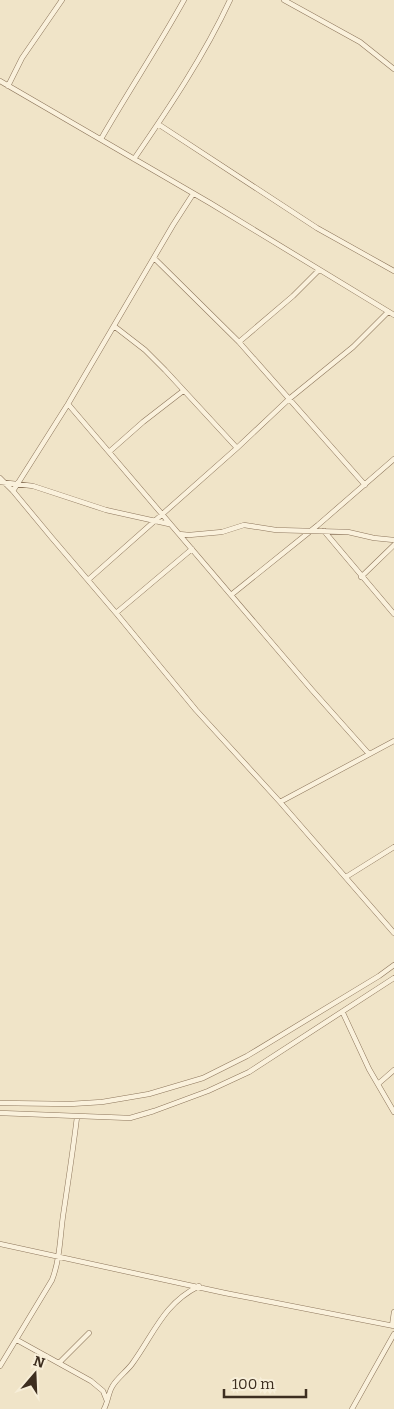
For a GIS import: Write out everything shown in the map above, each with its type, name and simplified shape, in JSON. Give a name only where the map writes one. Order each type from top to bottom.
[{"type":"street","points":[[8,86],[22,58],[62,0]]},
{"type":"street","points":[[101,139],[184,0]]},
{"type":"street","points":[[134,159],[193,69],[221,20],[230,0]]},
{"type":"street","points":[[284,0],[360,42],[394,69]]},
{"type":"street","points":[[0,81],[210,203],[394,316]]},
{"type":"street","points":[[158,124],[317,228],[394,271]]},
{"type":"street","points":[[13,491],[68,404],[193,194]]},
{"type":"street","points":[[154,258],[239,342],[365,485]]},
{"type":"street","points":[[239,342],[293,296],[319,270]]},
{"type":"street","points":[[88,580],[237,448],[289,399],[353,347],[388,312]]},
{"type":"street","points":[[114,326],[144,350],[237,448]]},
{"type":"street","points":[[109,452],[183,390]]},
{"type":"street","points":[[68,404],[169,524],[369,754]]},
{"type":"street","points":[[231,595],[318,525],[394,459]]},
{"type":"street","points":[[0,478],[13,491],[196,710],[280,802],[394,933]]},
{"type":"street","points":[[3,483],[33,486],[106,510],[169,524]]},
{"type":"street","points":[[178,534],[189,536],[222,532],[244,525],[276,530],[348,532],[394,540]]},
{"type":"street","points":[[318,525],[394,614]]},
{"type":"street","points":[[361,576],[394,545]]},
{"type":"street","points":[[116,613],[192,549]]},
{"type":"street","points":[[280,802],[394,741]]},
{"type":"street","points":[[346,877],[394,847]]},
{"type":"street","points":[[0,1103],[102,1102],[149,1094],[203,1078],[247,1056],[394,965]]},
{"type":"street","points":[[0,1113],[130,1118],[154,1111],[208,1091],[249,1072],[343,1013],[394,978]]},
{"type":"street","points":[[343,1013],[369,1069],[394,1112]]},
{"type":"street","points":[[378,1084],[394,1070]]},
{"type":"street","points":[[0,1366],[52,1280],[60,1257],[63,1219],[77,1117]]},
{"type":"street","points":[[0,1244],[393,1326],[394,1312]]},
{"type":"street","points":[[104,1409],[108,1403],[112,1388],[132,1363],[168,1309],[187,1292],[198,1286]]},
{"type":"street","points":[[59,1363],[90,1333]]},
{"type":"street","points":[[352,1409],[394,1334]]},
{"type":"street","points":[[17,1340],[98,1387],[103,1391],[108,1403]]}]
